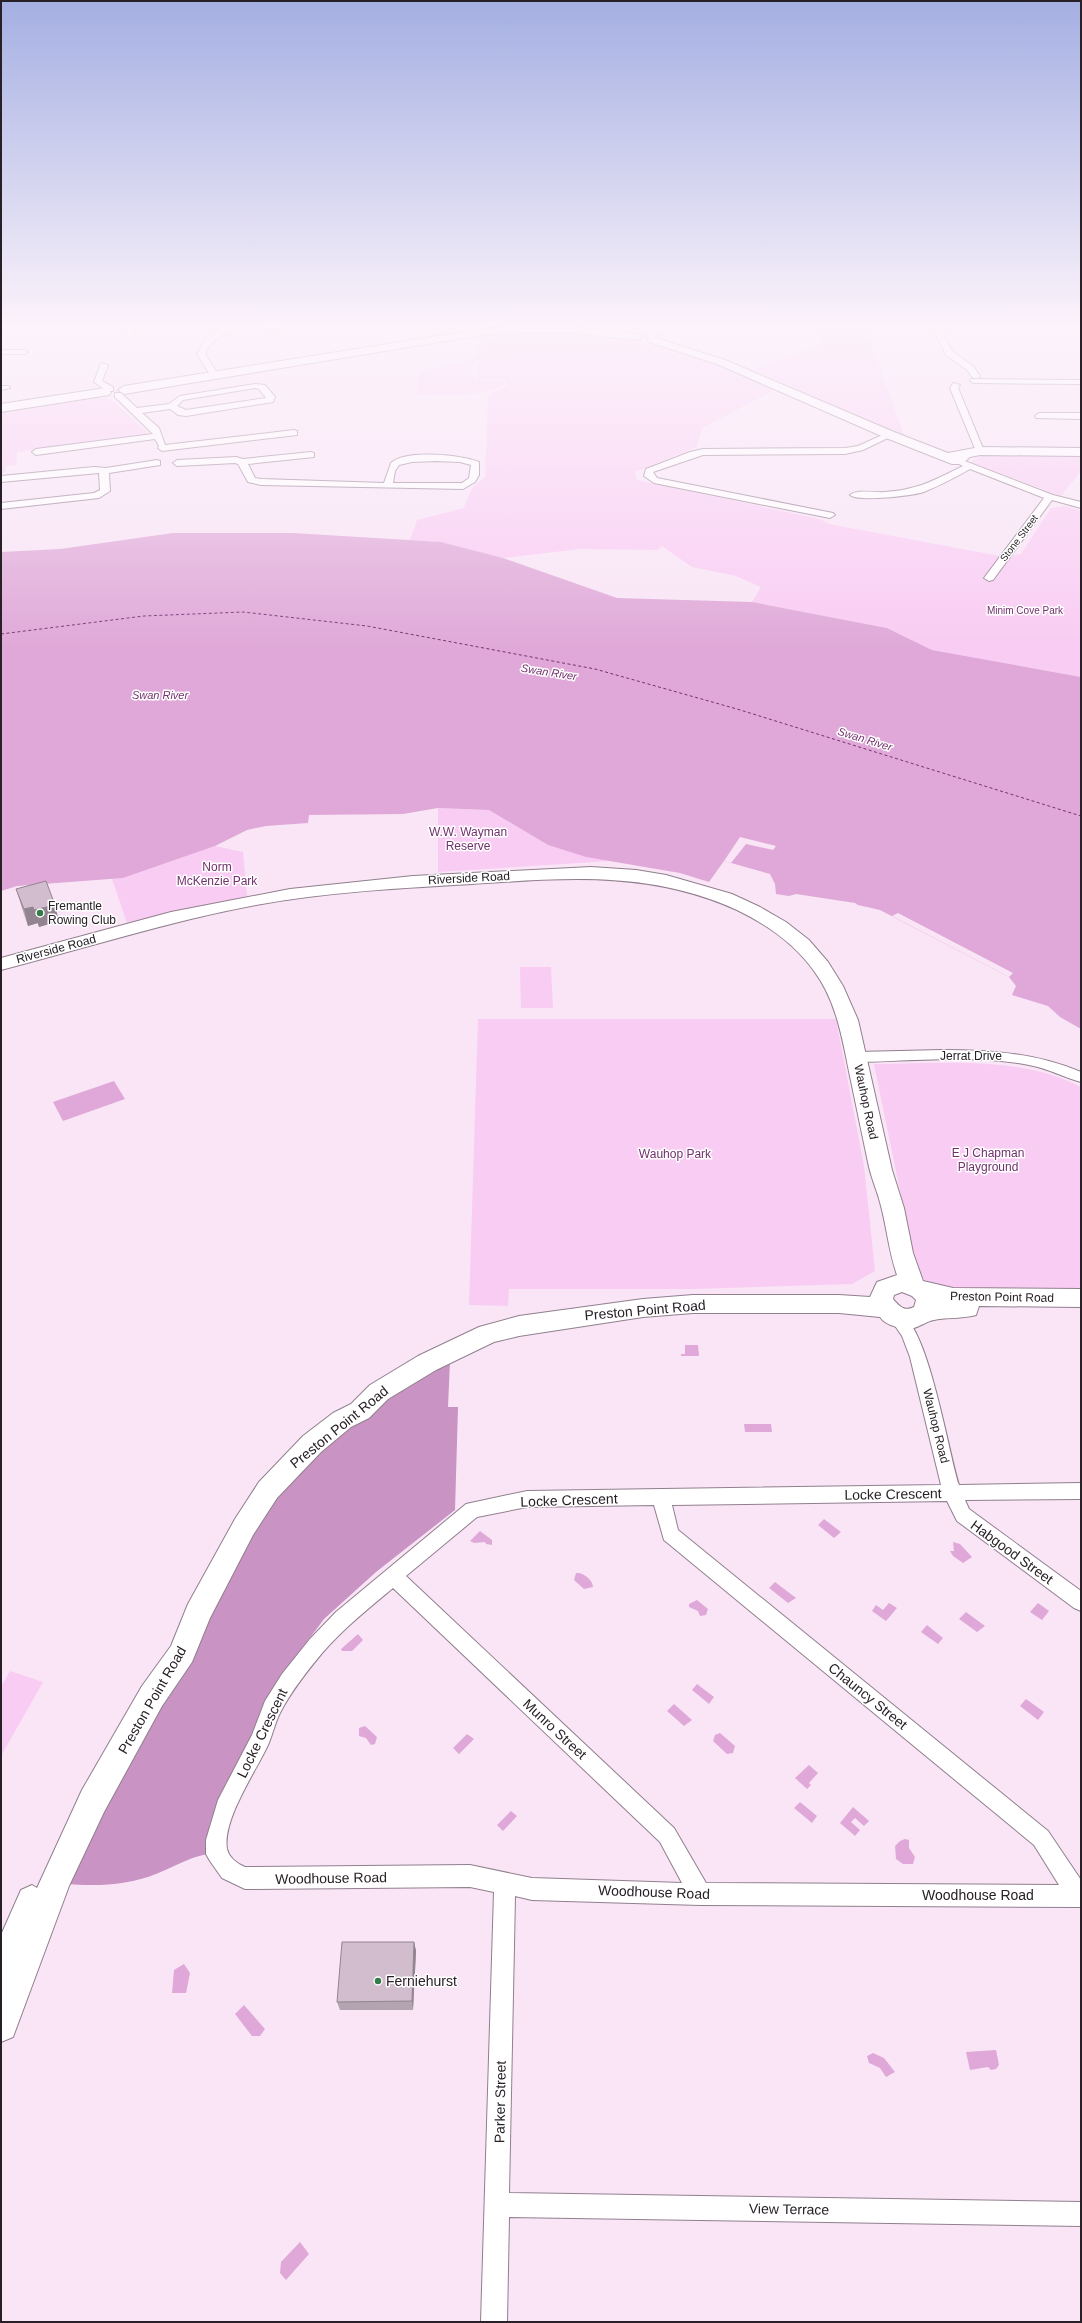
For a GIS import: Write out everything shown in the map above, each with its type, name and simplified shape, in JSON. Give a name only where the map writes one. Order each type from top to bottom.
[{"type":"street","points":[[1,480],[94,470],[106,471],[292,433]]},
{"type":"street","points":[[884,433],[960,460],[1050,497],[1081,505]]},
{"type":"street","points":[[973,433],[980,451]]},
{"type":"street","points":[[36,452],[159,436],[166,460]]},
{"type":"street","points":[[830,515],[654,480],[649,476],[649,471],[693,454],[703,452],[845,451],[860,448],[890,436]]},
{"type":"street","points":[[855,494],[884,494],[922,490],[960,460],[980,451],[1081,452]]},
{"type":"street","points":[[166,460],[191,463],[228,458],[242,462],[311,455]]},
{"type":"street","points":[[242,462],[251,480],[388,486],[463,486],[470,484],[474,480],[476,464],[471,461],[421,459],[396,463],[391,468],[388,486]]},
{"type":"street","points":[[1,506],[96,496],[105,491],[103,474],[106,471]]},
{"type":"street","name":"Stone Street","points":[[990,578],[1050,497]]},
{"type":"street","name":"Riverside Road","points":[[1,964],[209,909],[299,893],[372,884],[557,873],[608,873],[648,877],[694,887],[736,902],[758,914],[795,940],[821,965],[840,997],[848,1020],[857,1057]]},
{"type":"street","name":"Jerrat Drive","points":[[857,1057],[1004,1056],[1042,1063],[1081,1077]]},
{"type":"street","name":"Wauhop Road","points":[[857,1057],[880,1170],[893,1208],[901,1253],[904,1301],[952,1494]]},
{"type":"street","name":"Preston Point Road","points":[[1,1982],[20,1928],[50,1860],[150,1677],[159,1669],[170,1650],[179,1623],[222,1541],[247,1501],[279,1461],[317,1426],[358,1400],[384,1376],[453,1338],[504,1320],[556,1310],[646,1300],[706,1295],[904,1301],[959,1308],[1081,1308]]},
{"type":"street","name":"Preston Point Road","points":[[1,2026],[56,1880],[94,1801],[152,1696],[172,1670],[182,1653],[198,1613],[244,1527],[268,1490],[288,1467],[312,1444],[342,1420],[360,1411],[379,1392],[427,1363],[488,1334],[519,1326],[643,1308],[693,1304],[831,1304],[953,1297],[1081,1298]]},
{"type":"street","name":"Locke Crescent","points":[[230,1871],[217,1854],[216,1840],[225,1807],[261,1739],[272,1708],[289,1680],[317,1645],[343,1618],[472,1510],[527,1499],[662,1499],[1081,1491]]},
{"type":"street","name":"Habgood Street","points":[[952,1494],[963,1515],[1081,1602]]},
{"type":"street","name":"Chauncy Street","points":[[662,1499],[670,1534],[1041,1838],[1080,1895]]},
{"type":"street","name":"Munro Street","points":[[393,1576],[668,1835],[700,1894]]},
{"type":"street","name":"Woodhouse Road","points":[[230,1871],[245,1878],[470,1876],[505,1882],[532,1889],[700,1894],[1080,1895]]},
{"type":"street","name":"Parker Street","points":[[494,2322],[505,1882]]},
{"type":"street","name":"View Terrace","points":[[497,2205],[1081,2214]]},
{"type":"green space","points":[[1,433],[149,434],[17,452],[16,465],[6,466],[5,472],[1,473]]},
{"type":"green space","name":"Minim Cove Park","points":[[487,433],[701,433],[697,447],[635,472],[637,480],[820,519],[829,524],[1005,557],[1021,554],[1051,508],[1065,506],[1081,511],[1081,677],[932,650],[887,628],[752,602],[761,587],[736,576],[692,567],[662,546],[658,550],[580,549],[503,558],[441,542],[410,540],[417,520],[464,508],[472,488],[485,477]]},
{"type":"green space","points":[[895,433],[903,433],[905,438]]},
{"type":"green space","points":[[1081,454],[1081,471],[1061,496],[973,463],[972,460],[984,455]]},
{"type":"green space","name":"W.W. Wayman Reserve","points":[[438,808],[489,810],[548,845],[586,857],[610,861],[438,872]]},
{"type":"green space","name":"Norm McKenzie Park","points":[[215,846],[243,852],[247,896],[127,923],[112,879],[123,878]]},
{"type":"green space","points":[[520,967],[551,967],[553,1008],[521,1008]]},
{"type":"green space","name":"Wauhop Park","points":[[478,1019],[836,1019],[864,1166],[875,1271],[852,1284],[695,1289],[509,1289],[508,1306],[469,1305]]},
{"type":"green space","name":"E J Chapman Playground","points":[[953,1063],[1006,1066],[1032,1070],[1057,1077],[1081,1087],[1081,1292],[943,1288],[929,1283],[919,1274],[915,1264],[874,1064]]},
{"type":"green space","points":[[10,1671],[43,1682],[1,1756],[1,1687]]},
{"type":"shaded area","points":[[450,1361],[448,1407],[458,1407],[455,1510],[376,1572],[324,1619],[285,1671],[226,1787],[207,1854],[186,1860],[156,1874],[133,1881],[96,1885],[59,1883],[97,1827],[240,1536],[331,1431]]},
{"type":"water","name":"Swan River","points":[[173,533],[293,533],[441,542],[503,558],[617,598],[752,602],[887,628],[932,650],[1081,677],[1081,1029],[1060,1017],[1048,1006],[1012,995],[1016,986],[1009,977],[880,910],[855,903],[796,894],[789,896],[776,894],[775,884],[770,874],[724,861],[709,882],[680,873],[586,857],[548,845],[489,810],[438,808],[403,814],[309,815],[308,823],[266,826],[247,830],[215,846],[123,878],[17,886],[1,891],[1,552],[60,549]]},
{"type":"water","points":[[114,1081],[125,1099],[63,1121],[53,1102]]},
{"type":"water","points":[[685,1345],[698,1345],[699,1356],[681,1356],[681,1354],[685,1354]]},
{"type":"water","points":[[744,1424],[771,1424],[772,1432],[745,1432]]},
{"type":"water","points":[[824,1519],[841,1532],[834,1538],[818,1525]]},
{"type":"water","points":[[480,1531],[492,1540],[492,1545],[486,1544],[485,1542],[474,1543],[470,1541]]},
{"type":"water","points":[[953,1542],[960,1544],[972,1557],[963,1563],[953,1556],[950,1551],[954,1551]]},
{"type":"water","points":[[576,1573],[587,1577],[593,1584],[593,1587],[584,1589],[574,1580]]},
{"type":"water","points":[[775,1582],[796,1598],[788,1603],[769,1588]]},
{"type":"water","points":[[697,1600],[708,1609],[706,1615],[700,1616],[698,1611],[689,1607],[689,1604]]},
{"type":"water","points":[[889,1603],[897,1608],[886,1621],[872,1611],[876,1605],[883,1610]]},
{"type":"water","points":[[1038,1603],[1049,1611],[1042,1620],[1030,1612]]},
{"type":"water","points":[[966,1612],[985,1626],[977,1632],[959,1619]]},
{"type":"water","points":[[927,1625],[943,1638],[938,1644],[921,1632]]},
{"type":"water","points":[[358,1634],[363,1640],[352,1651],[342,1651],[341,1649]]},
{"type":"water","points":[[697,1684],[714,1697],[709,1704],[692,1690]]},
{"type":"water","points":[[1026,1699],[1044,1712],[1038,1720],[1020,1706]]},
{"type":"water","points":[[674,1704],[692,1720],[684,1726],[667,1711]]},
{"type":"water","points":[[365,1726],[377,1737],[375,1744],[371,1745],[366,1738],[359,1736],[359,1728]]},
{"type":"water","points":[[720,1733],[735,1746],[733,1753],[727,1754],[713,1741],[715,1735]]},
{"type":"water","points":[[467,1734],[474,1739],[459,1754],[453,1748]]},
{"type":"water","points":[[809,1765],[818,1773],[809,1783],[811,1785],[807,1789],[795,1778]]},
{"type":"water","points":[[800,1802],[817,1816],[812,1823],[794,1808]]},
{"type":"water","points":[[853,1807],[869,1821],[864,1826],[855,1818],[851,1822],[860,1830],[855,1836],[840,1823]]},
{"type":"water","points":[[511,1811],[517,1816],[503,1831],[497,1825]]},
{"type":"water","points":[[905,1839],[909,1840],[909,1848],[915,1857],[913,1864],[903,1864],[896,1859],[895,1846],[900,1841]]},
{"type":"water","points":[[184,1964],[190,1973],[186,1993],[172,1993],[174,1970]]},
{"type":"water","points":[[244,2005],[265,2029],[260,2036],[252,2036],[235,2014]]},
{"type":"water","points":[[996,2050],[999,2065],[996,2069],[991,2070],[988,2067],[970,2070],[966,2052]]},
{"type":"water","points":[[873,2053],[884,2058],[895,2072],[886,2077],[880,2068],[869,2063],[867,2056]]},
{"type":"water","points":[[300,2242],[309,2254],[286,2280],[280,2273],[281,2262]]},
{"type":"pier","points":[[740,837],[776,846],[773,850],[746,844],[731,863],[724,861]]},
{"type":"pier","points":[[898,913],[1013,973],[1009,977],[892,916]]},
{"type":"building","points":[[46,881],[55,905],[34,910],[33,907],[24,909],[16,889]]},
{"type":"building","name":"Ferniehurst","points":[[342,1942],[414,1942],[412,2001],[337,2002]]},
{"type":"ferry route","points":[[1,634],[144,616],[243,612],[367,626],[595,669],[737,709],[1081,816]]},
{"type":"place","name":"Fremantle Rowing Club","points":[[40,913]]},
{"type":"place","name":"Ferniehurst","points":[[378,1981]]}]
